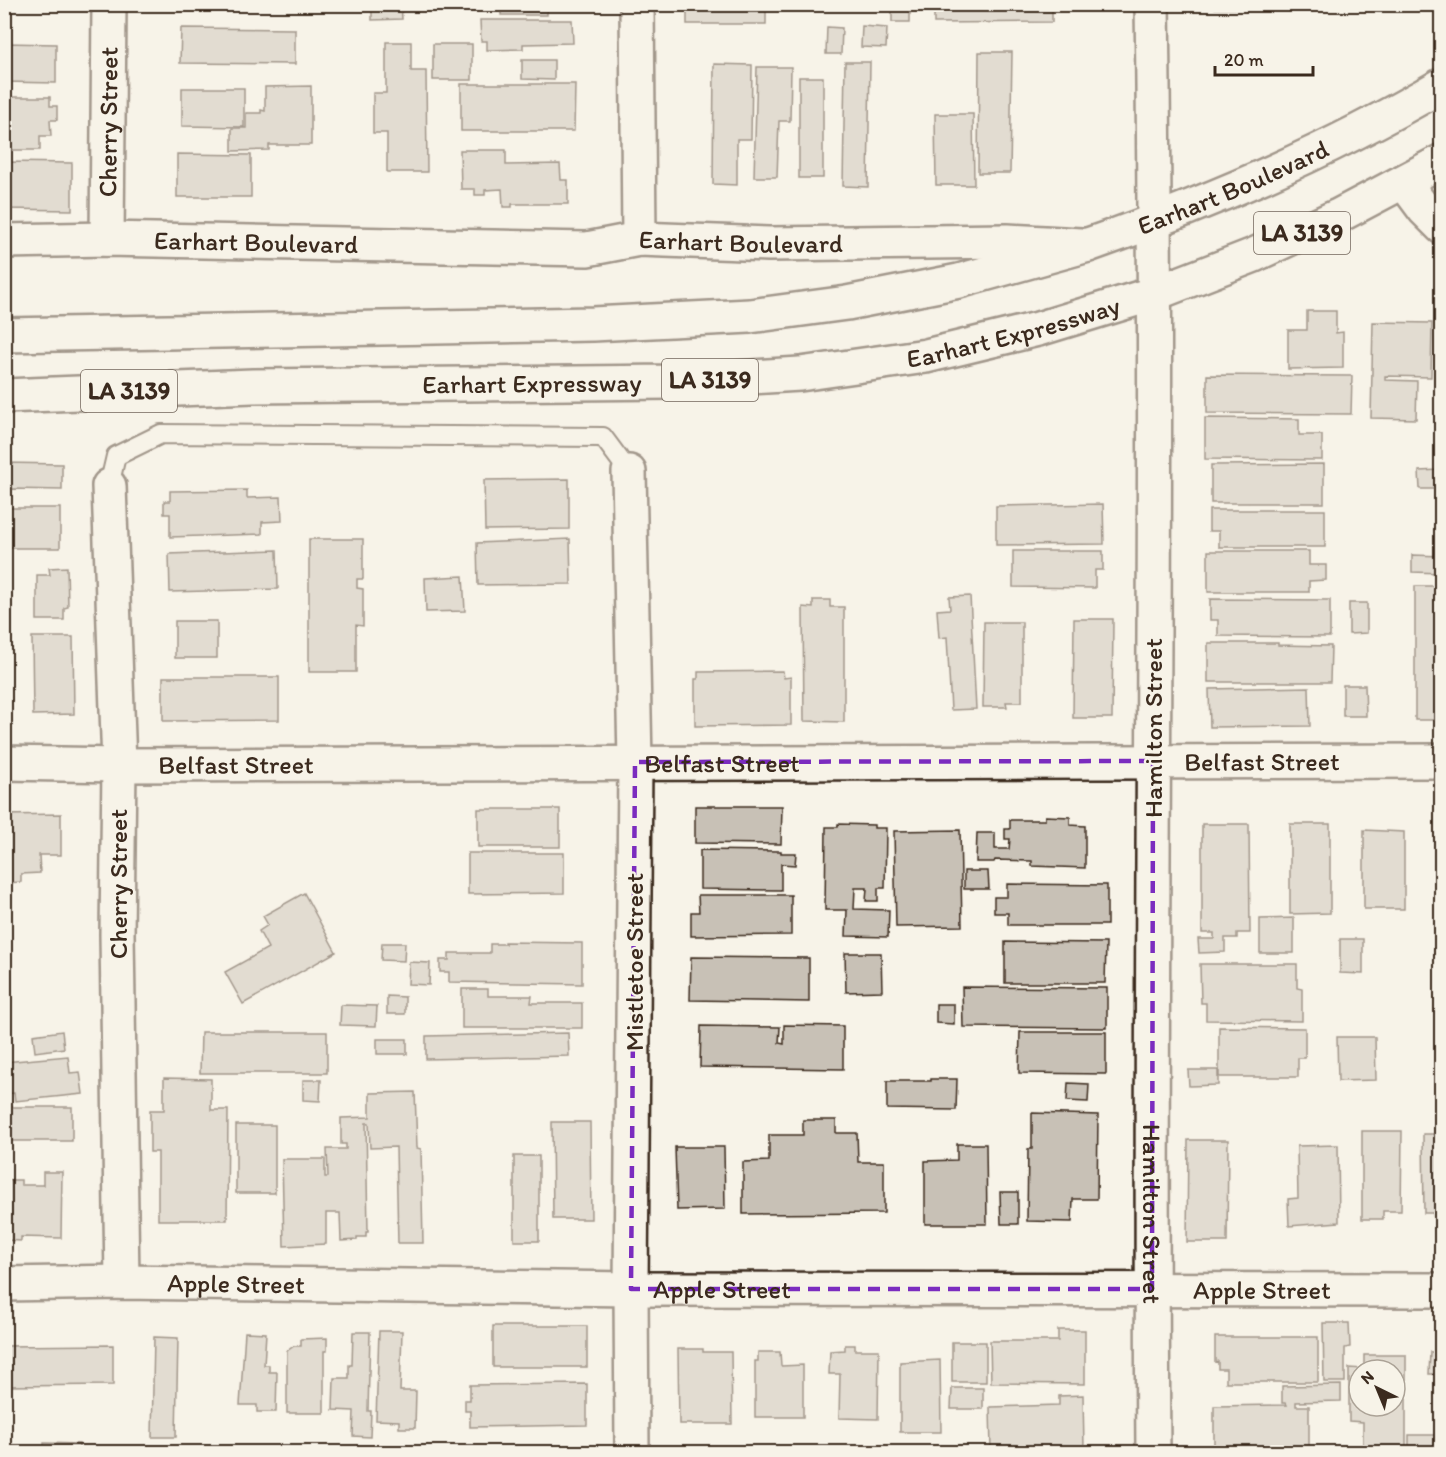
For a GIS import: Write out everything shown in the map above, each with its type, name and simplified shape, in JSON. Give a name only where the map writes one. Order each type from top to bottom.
[{"type":"main road","name":"Cherry Street","points":[[107,239],[109,4]]},
{"type":"main road","points":[[637,4],[639,239]]},
{"type":"main road","name":"Hamilton Street","points":[[1152,4],[1156,222],[1153,1452]]},
{"type":"main road","name":"Earhart Boulevard","points":[[4,242],[107,239],[587,249],[639,239],[770,244],[1007,241],[1088,245],[1156,222],[1278,171],[1442,85]]},
{"type":"main road","name":"LA 3139","points":[[1156,293],[1254,255],[1338,216],[1442,161]]},
{"type":"main road","points":[[1404,182],[1424,209],[1442,227]]},
{"type":"main road","name":"LA 3139","points":[[4,335],[593,324],[750,316],[847,303],[959,281],[1088,245]]},
{"type":"main road","name":"Earhart Expressway","points":[[4,396],[254,386],[672,382],[800,374],[927,356],[1038,329],[1156,293]]},
{"type":"main road","name":"Mistletoe Street","points":[[629,472],[635,762],[632,1452]]},
{"type":"main road","name":"Cherry Street","points":[[109,486],[119,765],[117,934],[122,1282]]},
{"type":"main road","name":"Belfast Street","points":[[4,763],[119,765],[1442,761]]},
{"type":"main road","name":"Apple Street","points":[[4,1284],[122,1282],[631,1289],[1442,1290]]},
{"type":"lane","points":[[109,486],[116,456],[161,434],[603,437],[629,472]]},
{"type":"highlighted area","points":[[1153,761],[1152,1289],[631,1289],[635,762]]},
{"type":"building","points":[[372,4],[401,4],[402,19],[372,20]]},
{"type":"building","points":[[501,4],[547,4],[547,15],[501,15]]},
{"type":"building","points":[[687,4],[766,4],[766,24],[687,24]]},
{"type":"building","points":[[892,4],[910,4],[910,22],[892,22]]},
{"type":"building","points":[[934,4],[1052,4],[1052,22],[934,23]]},
{"type":"building","points":[[1215,4],[1292,4],[1292,8],[1215,8]]},
{"type":"building","points":[[480,20],[572,20],[573,43],[523,44],[523,49],[487,50],[487,41],[481,41]]},
{"type":"building","points":[[862,26],[887,28],[886,48],[861,47]]},
{"type":"building","points":[[827,27],[842,28],[841,54],[826,54]]},
{"type":"building","points":[[181,28],[295,29],[295,64],[180,63]]},
{"type":"building","points":[[386,42],[411,42],[411,71],[426,71],[427,172],[387,172],[387,133],[373,133],[373,93],[386,93]]},
{"type":"building","points":[[4,43],[56,44],[56,83],[4,82]]},
{"type":"building","points":[[433,44],[472,44],[472,80],[433,80]]},
{"type":"building","points":[[979,52],[1012,52],[1010,173],[978,173]]},
{"type":"building","points":[[522,60],[554,60],[554,80],[522,79]]},
{"type":"building","points":[[845,62],[870,62],[868,187],[843,186]]},
{"type":"building","points":[[714,64],[752,65],[751,139],[737,139],[737,185],[713,184]]},
{"type":"building","points":[[757,67],[791,67],[790,121],[779,121],[777,177],[754,177]]},
{"type":"building","points":[[799,77],[823,77],[823,178],[799,178]]},
{"type":"building","points":[[461,84],[575,84],[574,131],[461,131]]},
{"type":"building","points":[[311,86],[311,145],[269,145],[269,150],[232,151],[232,128],[246,128],[246,113],[265,111],[265,87]]},
{"type":"building","points":[[182,88],[244,88],[244,127],[182,126]]},
{"type":"building","points":[[4,97],[50,97],[50,106],[57,106],[57,120],[50,120],[51,136],[40,136],[40,150],[4,150]]},
{"type":"building","points":[[935,114],[973,114],[974,185],[936,185]]},
{"type":"building","points":[[460,150],[506,150],[506,165],[560,164],[561,180],[568,180],[568,204],[512,204],[512,207],[503,207],[502,189],[485,190],[485,195],[475,195],[475,189],[461,189]]},
{"type":"building","points":[[177,154],[251,155],[251,197],[177,197]]},
{"type":"building","points":[[4,162],[72,163],[72,210],[4,209]]},
{"type":"building","points":[[1307,311],[1336,311],[1336,333],[1343,332],[1343,368],[1288,369],[1288,330],[1307,330]]},
{"type":"building","points":[[1373,322],[1432,323],[1431,377],[1385,376],[1385,380],[1417,381],[1416,419],[1371,418]]},
{"type":"building","points":[[1207,375],[1352,376],[1351,414],[1207,413]]},
{"type":"building","points":[[1205,418],[1299,419],[1299,435],[1322,435],[1322,460],[1205,459]]},
{"type":"building","points":[[4,463],[62,464],[62,490],[11,489],[10,502],[4,501]]},
{"type":"building","points":[[1324,464],[1324,503],[1211,503],[1211,465]]},
{"type":"building","points":[[1440,470],[1440,489],[1420,489],[1419,471]]},
{"type":"building","points":[[569,479],[569,529],[485,530],[484,480]]},
{"type":"building","points":[[247,490],[247,498],[281,497],[282,521],[262,522],[262,534],[170,537],[170,514],[164,514],[164,501],[170,501],[170,491]]},
{"type":"building","points":[[1438,503],[1442,503],[1442,552],[1437,552]]},
{"type":"building","points":[[1103,504],[1104,544],[996,545],[996,506]]},
{"type":"building","points":[[4,508],[60,508],[60,548],[4,548]]},
{"type":"building","points":[[1209,510],[1325,510],[1325,547],[1219,547],[1219,531],[1209,531]]},
{"type":"building","points":[[309,539],[363,539],[363,579],[357,579],[357,588],[363,589],[363,626],[356,625],[356,672],[309,672]]},
{"type":"building","points":[[570,539],[571,584],[478,585],[477,543]]},
{"type":"building","points":[[277,550],[278,589],[170,592],[169,554]]},
{"type":"building","points":[[1013,551],[1103,551],[1103,570],[1095,570],[1095,588],[1013,587]]},
{"type":"building","points":[[1208,551],[1309,551],[1309,565],[1326,565],[1326,580],[1309,581],[1309,592],[1208,592]]},
{"type":"building","points":[[1412,555],[1442,556],[1442,573],[1412,572]]},
{"type":"building","points":[[67,567],[68,607],[64,608],[64,620],[37,620],[37,575],[50,575],[49,568]]},
{"type":"building","points":[[463,576],[465,611],[426,612],[425,578]]},
{"type":"building","points":[[1415,586],[1442,586],[1442,720],[1415,720]]},
{"type":"building","points":[[970,596],[976,709],[951,710],[947,637],[939,638],[937,610],[950,609],[949,597]]},
{"type":"building","points":[[1210,599],[1330,600],[1330,637],[1218,636],[1218,620],[1210,620]]},
{"type":"building","points":[[813,600],[830,600],[830,607],[844,607],[844,722],[804,721],[803,607],[813,608]]},
{"type":"building","points":[[1349,603],[1367,603],[1367,633],[1349,634]]},
{"type":"building","points":[[1074,619],[1113,619],[1112,718],[1073,718]]},
{"type":"building","points":[[175,621],[217,621],[217,658],[175,658]]},
{"type":"building","points":[[984,622],[1022,622],[1022,702],[1006,702],[1007,707],[983,707]]},
{"type":"building","points":[[32,637],[73,637],[74,714],[33,715]]},
{"type":"building","points":[[1208,643],[1331,646],[1330,682],[1208,682]]},
{"type":"building","points":[[783,671],[784,678],[791,677],[791,725],[695,726],[695,679],[698,679],[698,672]]},
{"type":"building","points":[[163,677],[279,677],[279,720],[163,721]]},
{"type":"building","points":[[1343,685],[1365,685],[1366,716],[1343,716]]},
{"type":"building","points":[[1309,687],[1310,726],[1210,727],[1209,689]]},
{"type":"building","points":[[695,806],[782,806],[781,844],[695,843]]},
{"type":"building","points":[[478,809],[560,809],[560,847],[478,847]]},
{"type":"building","points":[[61,814],[61,855],[39,855],[40,873],[21,874],[21,882],[4,883],[4,815]]},
{"type":"building","points":[[1045,816],[1070,817],[1070,825],[1085,826],[1085,868],[1032,866],[1032,861],[976,862],[977,833],[995,833],[995,849],[1009,849],[1010,839],[1005,839],[1005,829],[1010,829],[1010,820],[1045,820]]},
{"type":"building","points":[[838,824],[874,825],[874,828],[886,828],[885,888],[878,888],[878,901],[866,901],[867,888],[855,888],[854,909],[889,910],[888,937],[846,936],[847,910],[825,910],[826,827],[838,827]]},
{"type":"building","points":[[1202,824],[1249,824],[1250,933],[1237,933],[1237,938],[1225,938],[1225,952],[1199,953],[1198,939],[1214,939],[1214,933],[1202,933]]},
{"type":"building","points":[[1290,824],[1330,824],[1330,913],[1290,914]]},
{"type":"building","points":[[960,830],[962,926],[896,927],[894,831]]},
{"type":"building","points":[[1364,830],[1404,832],[1404,909],[1364,909]]},
{"type":"building","points":[[700,850],[796,853],[795,865],[781,864],[781,890],[700,889]]},
{"type":"building","points":[[468,853],[564,853],[564,893],[468,894]]},
{"type":"building","points":[[964,871],[988,871],[989,889],[964,889]]},
{"type":"building","points":[[1007,884],[1107,885],[1107,925],[1008,925],[1008,913],[994,913],[994,897],[1007,897]]},
{"type":"building","points":[[304,893],[336,952],[243,1004],[225,972],[268,948],[259,931],[268,925],[263,916]]},
{"type":"building","points":[[698,895],[791,895],[791,935],[691,936],[691,912],[699,912]]},
{"type":"building","points":[[1294,918],[1294,953],[1260,953],[1260,919]]},
{"type":"building","points":[[1340,939],[1363,939],[1363,974],[1340,973]]},
{"type":"building","points":[[505,942],[582,943],[582,984],[449,982],[449,972],[440,972],[440,960],[449,960],[449,953],[490,953],[490,944],[505,944]]},
{"type":"building","points":[[1005,942],[1106,943],[1105,983],[1005,983]]},
{"type":"building","points":[[382,943],[405,943],[404,961],[381,960]]},
{"type":"building","points":[[845,953],[881,953],[882,991],[846,992]]},
{"type":"building","points":[[691,957],[809,958],[809,1002],[690,1000]]},
{"type":"building","points":[[409,962],[430,963],[429,985],[408,984]]},
{"type":"building","points":[[1200,964],[1297,964],[1297,988],[1302,989],[1302,1021],[1206,1020],[1206,1003],[1201,1003]]},
{"type":"building","points":[[962,987],[1107,988],[1107,1028],[963,1027]]},
{"type":"building","points":[[462,989],[488,989],[488,996],[532,996],[531,1003],[582,1003],[582,1028],[462,1028]]},
{"type":"building","points":[[387,996],[405,997],[405,1014],[387,1014]]},
{"type":"building","points":[[936,1004],[954,1004],[954,1024],[936,1023]]},
{"type":"building","points":[[341,1005],[377,1006],[376,1026],[340,1025]]},
{"type":"building","points":[[784,1025],[843,1026],[843,1069],[700,1067],[701,1026],[780,1027],[779,1043],[784,1044]]},
{"type":"building","points":[[1219,1027],[1305,1028],[1305,1058],[1298,1058],[1298,1077],[1219,1077]]},
{"type":"building","points":[[62,1031],[64,1048],[35,1052],[33,1035]]},
{"type":"building","points":[[201,1032],[327,1032],[327,1073],[200,1073]]},
{"type":"building","points":[[1020,1032],[1106,1032],[1106,1074],[1019,1073]]},
{"type":"building","points":[[568,1033],[569,1056],[426,1059],[426,1036]]},
{"type":"building","points":[[1337,1037],[1375,1037],[1376,1080],[1338,1081]]},
{"type":"building","points":[[377,1039],[407,1039],[407,1054],[377,1054]]},
{"type":"building","points":[[68,1056],[70,1073],[80,1072],[83,1094],[15,1101],[14,1093],[4,1094],[4,1062]]},
{"type":"building","points":[[1188,1070],[1218,1070],[1218,1085],[1189,1086]]},
{"type":"building","points":[[164,1078],[211,1079],[211,1110],[228,1110],[227,1220],[158,1220],[158,1152],[150,1152],[150,1110],[164,1110]]},
{"type":"building","points":[[931,1079],[957,1079],[956,1110],[887,1109],[887,1081],[931,1081]]},
{"type":"building","points":[[303,1080],[321,1080],[320,1101],[303,1100]]},
{"type":"building","points":[[1068,1083],[1089,1084],[1088,1102],[1067,1101]]},
{"type":"building","points":[[415,1092],[417,1148],[421,1149],[423,1243],[398,1243],[396,1147],[370,1148],[369,1123],[366,1123],[368,1232],[366,1232],[366,1237],[341,1241],[340,1213],[326,1213],[326,1244],[284,1246],[282,1159],[325,1159],[325,1177],[328,1177],[327,1149],[346,1149],[346,1144],[341,1144],[341,1118],[370,1117],[370,1093]]},
{"type":"building","points":[[4,1107],[72,1107],[72,1141],[4,1141]]},
{"type":"building","points":[[1032,1113],[1098,1115],[1097,1199],[1073,1199],[1072,1222],[1027,1221],[1028,1149],[1032,1149]]},
{"type":"building","points":[[1435,1114],[1442,1114],[1442,1222],[1434,1222],[1433,1213],[1424,1213],[1423,1134],[1435,1134]]},
{"type":"building","points":[[803,1120],[836,1120],[836,1133],[857,1133],[858,1162],[884,1162],[884,1213],[743,1214],[743,1162],[769,1161],[769,1135],[803,1135]]},
{"type":"building","points":[[552,1122],[590,1122],[591,1219],[553,1219]]},
{"type":"building","points":[[236,1125],[275,1125],[275,1193],[236,1193]]},
{"type":"building","points":[[1362,1131],[1402,1131],[1401,1211],[1383,1211],[1383,1219],[1362,1219]]},
{"type":"building","points":[[1188,1140],[1228,1140],[1227,1242],[1187,1242]]},
{"type":"building","points":[[957,1144],[986,1144],[987,1224],[925,1224],[925,1161],[957,1160]]},
{"type":"building","points":[[1338,1145],[1339,1222],[1289,1226],[1288,1199],[1298,1198],[1297,1146]]},
{"type":"building","points":[[675,1147],[724,1147],[725,1209],[677,1210]]},
{"type":"building","points":[[514,1156],[539,1156],[539,1241],[514,1241]]},
{"type":"building","points":[[43,1172],[62,1172],[61,1238],[21,1237],[21,1241],[4,1240],[4,1180],[21,1180],[21,1185],[43,1185]]},
{"type":"building","points":[[1000,1192],[1018,1192],[1018,1224],[1001,1224]]},
{"type":"building","points":[[1323,1323],[1349,1323],[1350,1347],[1345,1348],[1345,1382],[1324,1382]]},
{"type":"building","points":[[493,1326],[587,1326],[587,1367],[493,1367]]},
{"type":"building","points":[[1058,1330],[1085,1330],[1085,1384],[991,1383],[990,1341],[1058,1341]]},
{"type":"building","points":[[379,1331],[402,1331],[400,1391],[416,1391],[415,1428],[399,1428],[399,1421],[376,1420]]},
{"type":"building","points":[[245,1332],[266,1333],[264,1365],[269,1365],[269,1372],[277,1372],[276,1412],[257,1412],[257,1405],[240,1405]]},
{"type":"building","points":[[353,1332],[370,1332],[368,1411],[371,1411],[370,1437],[353,1436],[354,1411],[333,1410],[334,1378],[349,1378],[349,1365],[352,1365]]},
{"type":"building","points":[[154,1337],[178,1338],[176,1437],[152,1437]]},
{"type":"building","points":[[1215,1337],[1318,1337],[1318,1382],[1226,1382],[1226,1369],[1218,1369],[1218,1361],[1215,1362]]},
{"type":"building","points":[[327,1338],[327,1351],[324,1351],[324,1413],[287,1413],[287,1351],[294,1346],[301,1346],[301,1339]]},
{"type":"building","points":[[952,1342],[986,1342],[986,1382],[952,1382]]},
{"type":"building","points":[[113,1345],[113,1385],[4,1386],[4,1346]]},
{"type":"building","points":[[845,1345],[855,1345],[855,1350],[879,1350],[878,1419],[839,1418],[840,1374],[829,1374],[830,1351],[845,1350]]},
{"type":"building","points":[[678,1349],[731,1352],[732,1424],[679,1424]]},
{"type":"building","points":[[758,1352],[780,1352],[781,1366],[803,1365],[803,1417],[755,1417],[755,1361],[758,1361]]},
{"type":"building","points":[[1430,1352],[1442,1352],[1442,1413],[1438,1413],[1438,1374],[1429,1374]]},
{"type":"building","points":[[1364,1355],[1406,1355],[1406,1358],[1364,1358]]},
{"type":"building","points":[[940,1360],[941,1432],[900,1432],[900,1362]]},
{"type":"building","points":[[587,1384],[587,1425],[470,1427],[470,1411],[465,1411],[465,1400],[470,1400],[470,1385]]},
{"type":"building","points":[[1341,1385],[1341,1401],[1296,1402],[1296,1406],[1309,1406],[1309,1448],[1214,1449],[1214,1406],[1287,1405],[1282,1403],[1282,1386]]},
{"type":"building","points":[[952,1388],[983,1388],[983,1409],[951,1409]]},
{"type":"building","points":[[1083,1395],[1084,1449],[991,1450],[990,1407],[1059,1405],[1059,1396]]},
{"type":"building","points":[[1349,1418],[1406,1418],[1406,1452],[1363,1452],[1363,1422],[1349,1421]]},
{"type":"building","points":[[1409,1435],[1442,1435],[1442,1452],[1409,1452]]},
{"type":"building","points":[[44,1443],[79,1444],[79,1452],[44,1452]]}]
